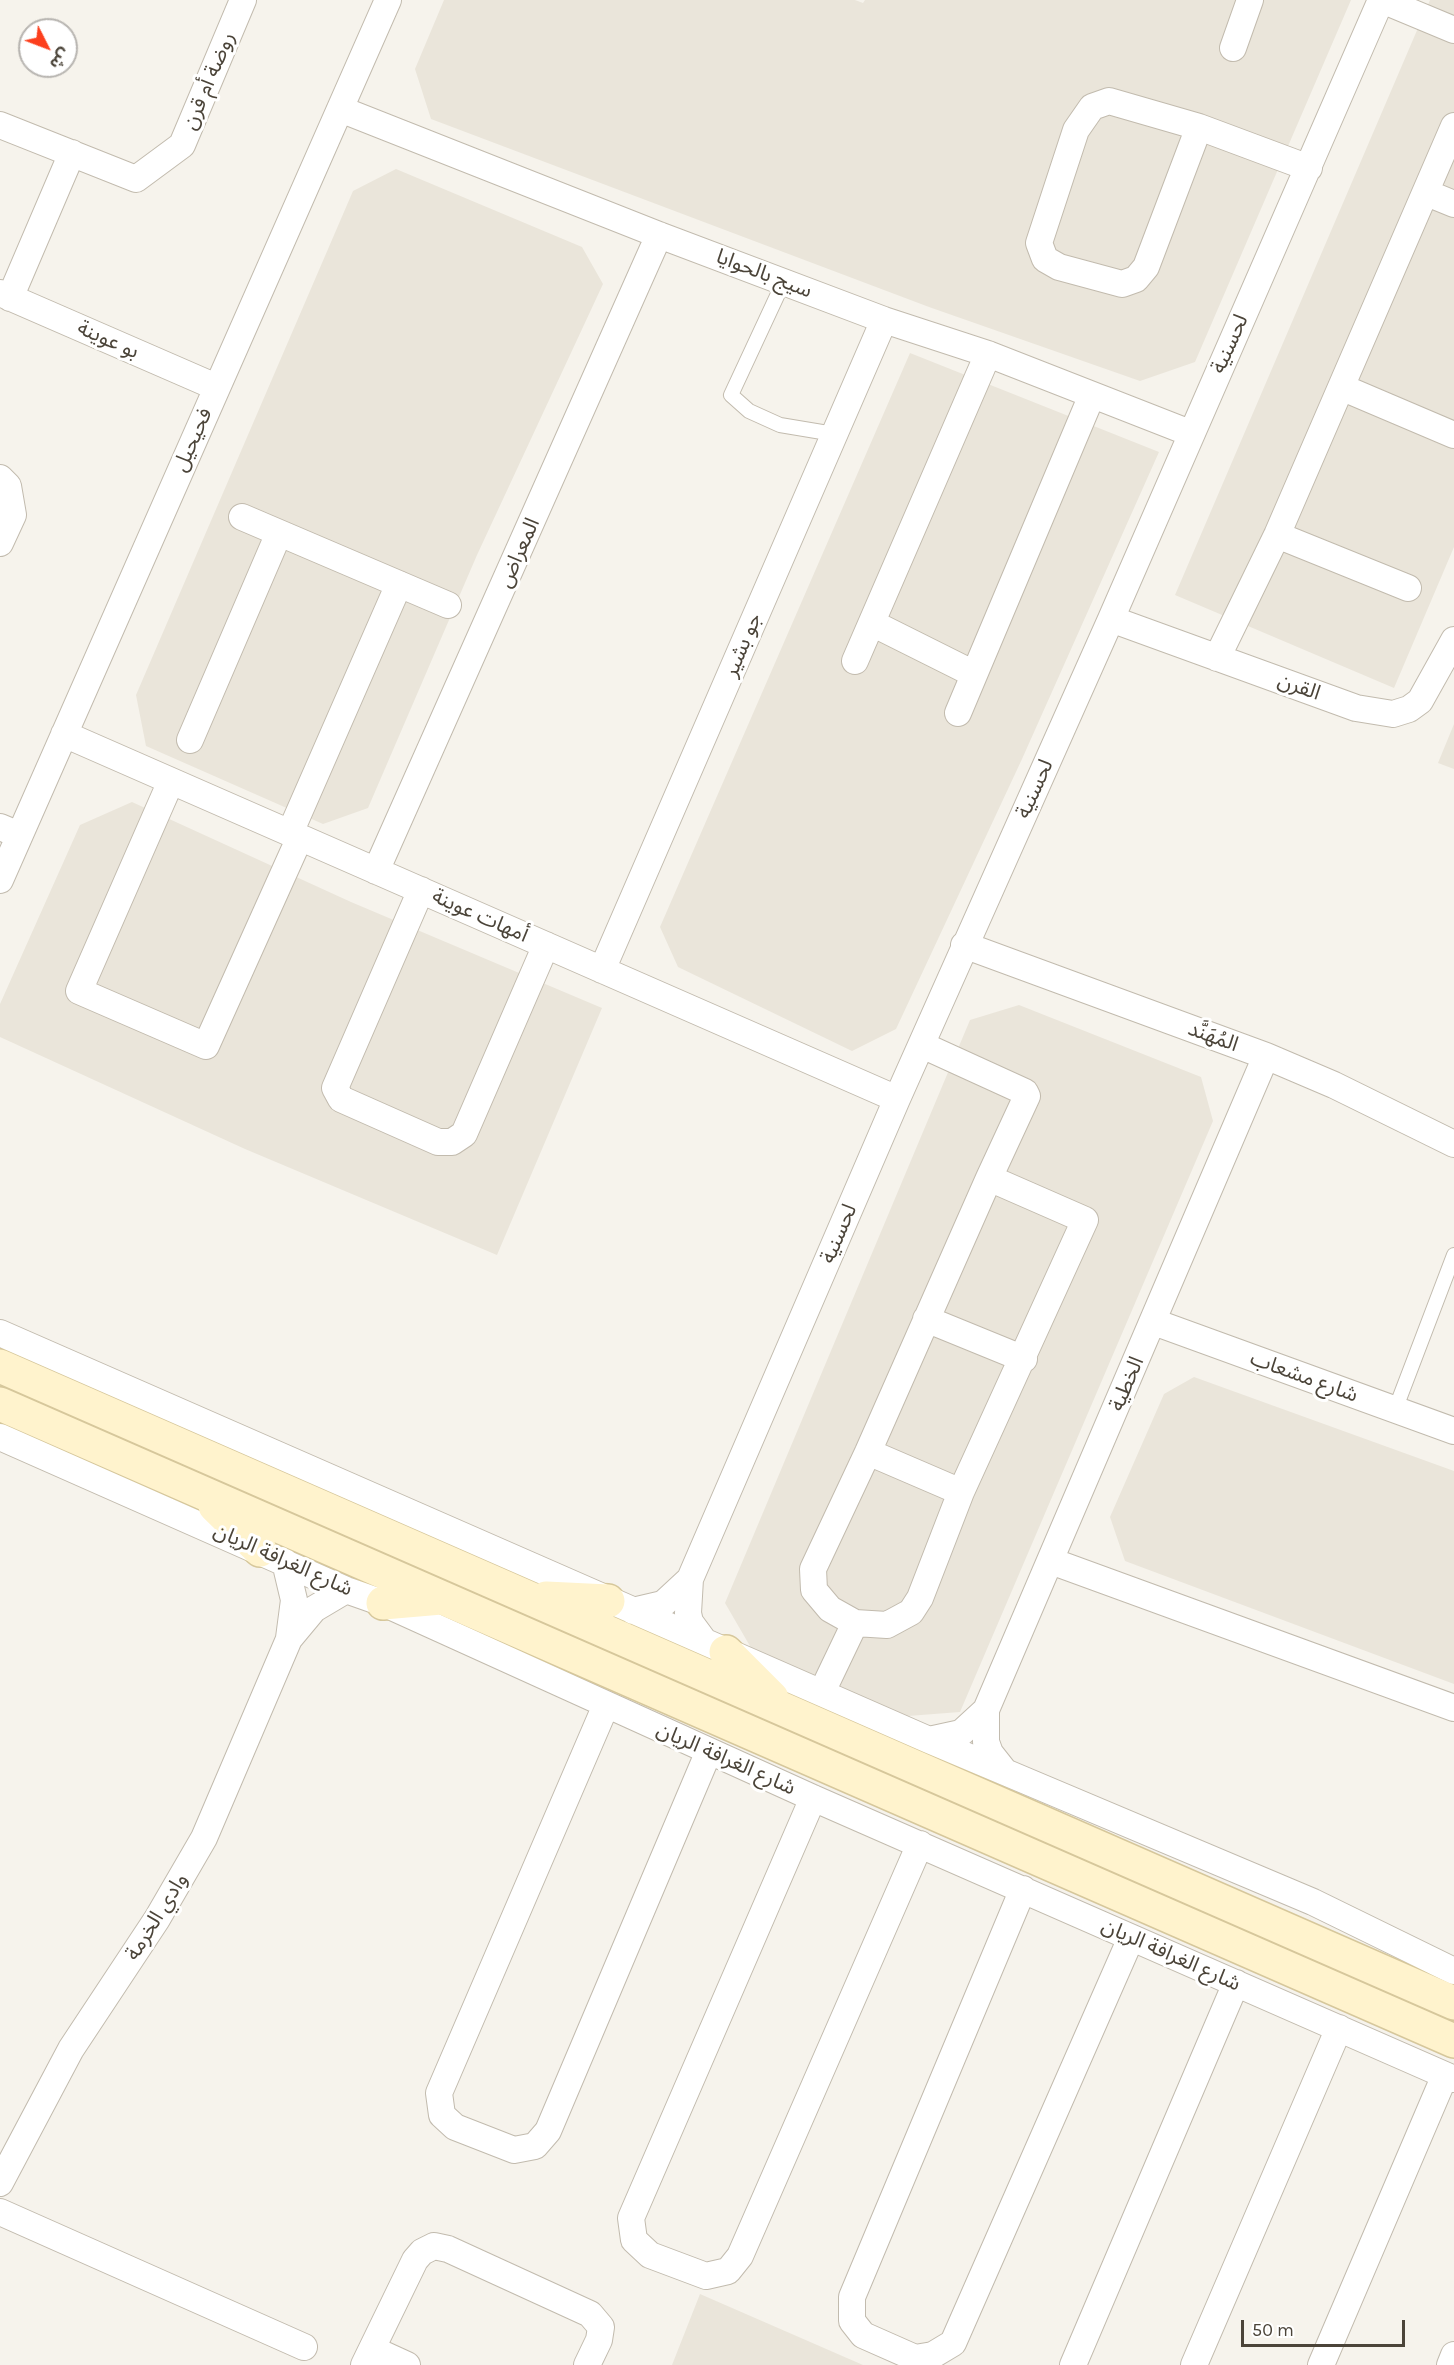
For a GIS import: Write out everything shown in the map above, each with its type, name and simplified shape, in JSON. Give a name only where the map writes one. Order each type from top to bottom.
[{"type":"main road","points":[[0,1366],[1454,2003]]},
{"type":"main road","name":"شارع الغرافة الريان","points":[[0,1404],[1454,2041]]},
{"type":"main road","points":[[201,1492],[273,1556]]},
{"type":"main road","points":[[528,1597],[620,1606]]},
{"type":"main road","points":[[383,1603],[444,1598]]},
{"type":"main road","points":[[715,1647],[783,1710]]},
{"type":"street","name":"فحيحيل","points":[[0,880],[10,831],[64,734],[388,0]]},
{"type":"street","points":[[1233,48],[1250,0]]},
{"type":"street","points":[[1382,0],[1454,30]]},
{"type":"street","name":"لحسنية","points":[[715,1647],[690,1622],[688,1613],[690,1579],[964,945],[1111,619],[1190,434],[1382,0]]},
{"type":"street","name":"روضة أم قرن","points":[[0,125],[136,179],[182,145],[239,1]]},
{"type":"street","points":[[1199,126],[1146,267],[1136,279],[1122,284],[1059,267],[1046,259],[1038,243],[1077,130],[1092,106],[1109,101],[1199,126],[1309,168]]},
{"type":"street","name":"سيج بالحوايا","points":[[340,109],[659,235],[884,320],[988,354],[1190,434]]},
{"type":"street","points":[[1217,658],[1277,535],[1427,193],[1454,126]]},
{"type":"street","points":[[5,296],[72,153]]},
{"type":"street","points":[[1427,193],[1454,204]]},
{"type":"street","name":"المعراض","points":[[376,871],[659,235]]},
{"type":"street","name":"بو عوينة","points":[[5,296],[216,387]]},
{"type":"street","name":"جو بشير","points":[[602,970],[884,320]]},
{"type":"street","points":[[855,661],[988,354]]},
{"type":"street","points":[[1341,387],[1454,435]]},
{"type":"street","points":[[958,712],[1092,394]]},
{"type":"street","points":[[0,478],[8,486],[13,515],[0,543]]},
{"type":"street","points":[[242,517],[448,605]]},
{"type":"street","points":[[190,740],[279,533]]},
{"type":"street","points":[[1277,535],[1408,588]]},
{"type":"street","points":[[171,781],[79,991],[206,1046],[399,585]]},
{"type":"street","name":"القرن","points":[[1111,619],[1356,708],[1393,714],[1409,709],[1420,701],[1453,646]]},
{"type":"street","points":[[872,623],[974,674]]},
{"type":"street","name":"أمهات عوينة","points":[[64,734],[897,1099]]},
{"type":"street","points":[[421,890],[335,1088],[341,1099],[438,1142],[453,1142],[464,1134],[546,945]]},
{"type":"street","name":"المُهَنَّد","points":[[964,945],[1266,1056],[1334,1085],[1454,1144]]},
{"type":"street","points":[[922,1045],[1027,1093],[989,1178],[926,1320],[868,1452],[813,1569],[814,1590],[830,1609],[855,1623],[887,1625],[910,1612],[920,1598],[961,1492],[1024,1359],[1085,1220],[989,1178]]},
{"type":"street","name":"الخطية","points":[[1005,1772],[990,1753],[986,1742],[986,1710],[1266,1056]]},
{"type":"street","points":[[926,1320],[1024,1359]]},
{"type":"street","name":"شارع مشعاب","points":[[1154,1322],[1454,1431]]},
{"type":"street","points":[[0,1333],[929,1740],[1313,1902],[1454,1971]]},
{"type":"street","name":"شارع الغرافة الريان","points":[[0,1437],[346,1590],[383,1603],[813,1798],[1450,2077]]},
{"type":"street","points":[[868,1452],[961,1492]]},
{"type":"street","name":"وادي الخرمة","points":[[0,2183],[71,2049],[157,1919],[204,1838],[289,1639],[294,1600],[273,1556]]},
{"type":"street","points":[[1051,1561],[1454,1708]]},
{"type":"street","name":"لحسنية","points":[[620,1606],[663,1604],[690,1579]]},
{"type":"street","name":"وادي الخرمة","points":[[289,1639],[314,1609],[346,1590]]},
{"type":"street","points":[[822,1692],[855,1623]]},
{"type":"street","points":[[606,1705],[439,2093],[442,2115],[455,2127],[514,2150],[535,2146],[548,2131],[709,1751]]},
{"type":"street","name":"الخطية","points":[[929,1740],[961,1733],[986,1710]]},
{"type":"street","points":[[813,1798],[631,2218],[634,2240],[650,2255],[706,2276],[728,2271],[740,2256],[920,1844]]},
{"type":"street","points":[[1023,1889],[852,2297],[852,2321],[863,2335],[915,2358],[933,2355],[953,2343],[1131,1938]]},
{"type":"street","points":[[1073,2365],[1236,1983]]},
{"type":"street","points":[[1194,2365],[1339,2028]]},
{"type":"street","points":[[1321,2365],[1450,2077]]},
{"type":"street","points":[[0,2212],[304,2347]]},
{"type":"street","points":[[407,2365],[368,2357],[415,2260],[422,2252],[434,2246],[448,2248],[590,2314],[601,2327],[599,2340],[587,2365]]},
{"type":"street","points":[[1450,2365],[1454,2355]]},
{"type":"lane","points":[[784,281],[731,395],[749,411],[780,425],[834,434]]},
{"type":"lane","points":[[1395,1410],[1454,1256]]},
{"type":"shaded area","points":[[444,0],[855,0],[863,3],[865,0],[1351,0],[1195,362],[1140,381],[929,307],[431,119],[415,69]]},
{"type":"shaded area","points":[[1430,0],[1454,0],[1454,547],[1394,688],[1175,595]]},
{"type":"shaded area","points":[[396,169],[582,247],[603,284],[477,555],[368,808],[323,824],[146,746],[136,695],[353,191]]},
{"type":"shaded area","points":[[910,353],[1159,452],[1022,759],[896,1029],[852,1051],[678,967],[660,927]]},
{"type":"shaded area","points":[[1454,724],[1454,769],[1438,763]]},
{"type":"shaded area","points":[[132,802],[351,902],[602,1008],[497,1255],[245,1149],[0,1037],[0,1004],[80,825]]},
{"type":"shaded area","points":[[1019,1005],[1201,1077],[1213,1121],[960,1712],[895,1717],[754,1653],[725,1603],[970,1020]]},
{"type":"shaded area","points":[[1194,1377],[1454,1471],[1454,1684],[1125,1561],[1110,1517],[1164,1394]]},
{"type":"shaded area","points":[[700,2294],[863,2365],[672,2365]]}]
